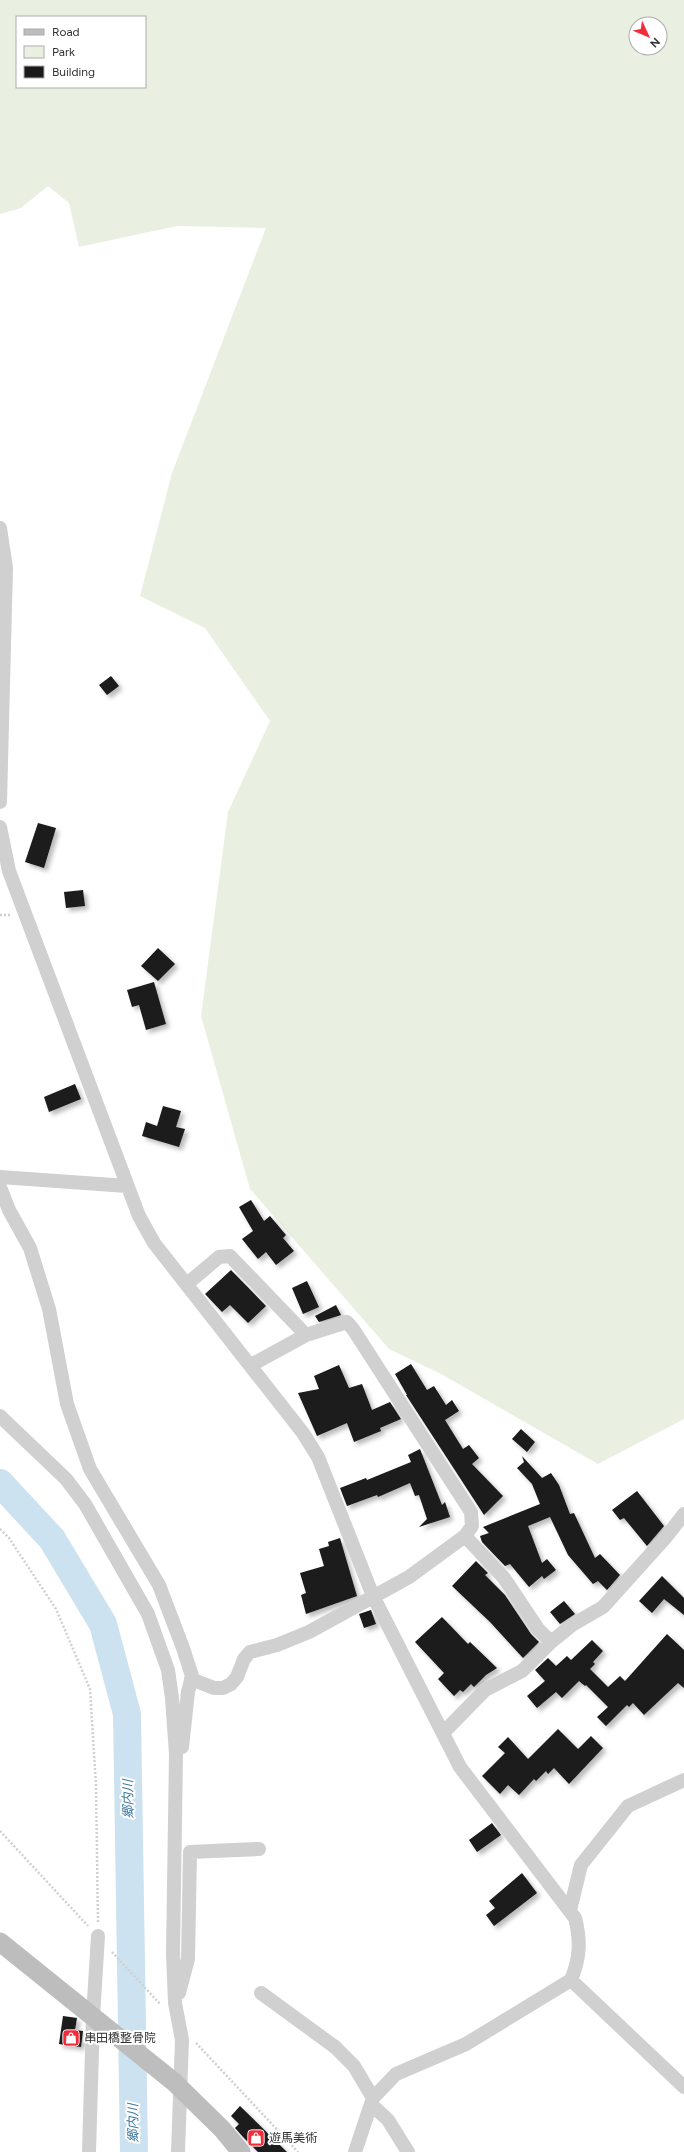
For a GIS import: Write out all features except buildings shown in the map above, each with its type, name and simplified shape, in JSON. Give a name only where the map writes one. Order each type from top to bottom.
[{"type":"main road","points":[[0,1942],[178,2086],[222,2128],[241,2152]]},
{"type":"street","points":[[0,528],[6,568],[1,716],[0,802]]},
{"type":"street","points":[[0,827],[9,871],[139,1216],[154,1243],[251,1365],[303,1433],[318,1457],[373,1596],[460,1767],[479,1794],[570,1910],[575,1918],[579,1932],[578,1962],[572,1980],[466,2044],[396,2074],[372,2101],[355,2152]]},
{"type":"street","points":[[0,1177],[127,1186]]},
{"type":"street","points":[[0,1187],[9,1210],[30,1248],[49,1309],[67,1404],[90,1469],[159,1585],[181,1640],[191,1679],[188,1692],[182,1750],[176,1764]]},
{"type":"street","points":[[187,1284],[219,1257],[230,1256],[306,1335]]},
{"type":"street","points":[[191,1679],[214,1688],[224,1688],[237,1677],[244,1659],[250,1652],[277,1645],[309,1632],[409,1577],[465,1536],[472,1526],[471,1512],[347,1322],[306,1335],[251,1365]]},
{"type":"street","points":[[0,1416],[77,1492],[148,1614],[168,1670],[172,1698],[176,1764],[174,2013],[182,2040],[178,2086],[178,2152]]},
{"type":"street","points":[[443,1733],[485,1690],[522,1671],[572,1625],[603,1607],[666,1538],[684,1514]]},
{"type":"street","points":[[465,1536],[504,1578],[538,1629],[552,1642]]},
{"type":"street","points":[[570,1910],[581,1865],[628,1806],[684,1780]]},
{"type":"street","points":[[174,2013],[188,1959],[190,1852],[259,1849]]},
{"type":"street","points":[[174,1873],[189,1874]]},
{"type":"street","points":[[89,2152],[93,2017],[98,1936]]},
{"type":"street","points":[[572,1980],[684,2087]]},
{"type":"street","points":[[261,1993],[335,2047],[354,2066],[372,2101],[388,2120],[408,2152]]},
{"type":"path","points":[[0,1529],[9,1538],[56,1609],[90,1689],[96,1786],[98,1936]]},
{"type":"path","points":[[0,1831],[98,1936],[174,2013],[298,2152]]},
{"type":"green space","points":[[0,0],[684,0],[684,1419],[598,1464],[441,1374],[389,1349],[250,1189],[201,1016],[228,812],[270,721],[205,628],[140,596],[172,473],[266,228],[177,226],[79,247],[69,203],[48,186],[21,208],[0,214]]},
{"type":"waterway","name":"郷内川","points":[[0,1483],[52,1539],[103,1624],[127,1714],[134,2152]]},
{"type":"place","name":"串田橋整骨院","points":[[71,2038]]},
{"type":"place","name":"遊馬美術","points":[[256,2138]]}]
